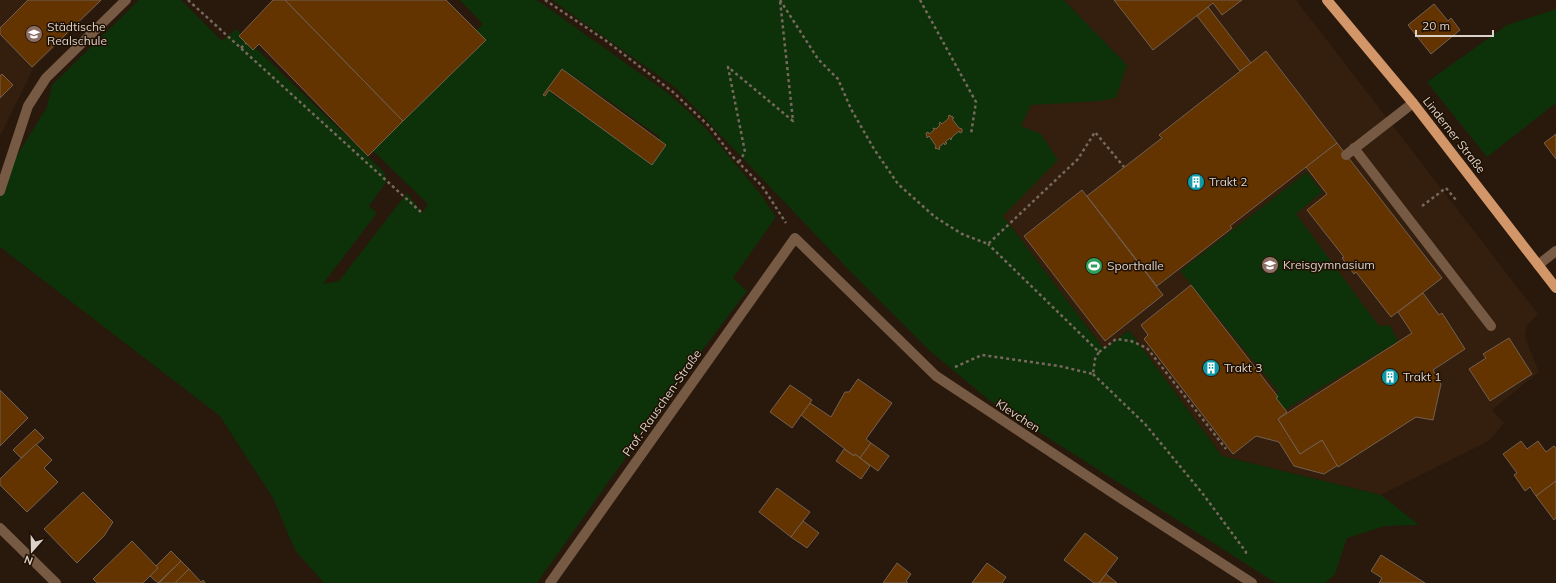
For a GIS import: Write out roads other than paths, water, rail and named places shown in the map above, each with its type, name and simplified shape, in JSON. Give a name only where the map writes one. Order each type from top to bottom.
[{"type":"main road","name":"Linderner Straße","points":[[1327,0],[1413,103],[1556,288]]},
{"type":"street","points":[[0,191],[28,106],[46,78],[126,0]]},
{"type":"street","points":[[1346,154],[1413,103]]},
{"type":"street","points":[[1354,148],[1491,326]]},
{"type":"street","name":"Klevchen","points":[[795,238],[936,376],[1252,583]]},
{"type":"street","name":"Prof.-Rauschen-Straße","points":[[550,583],[795,238]]},
{"type":"street","points":[[1538,265],[1556,251]]},
{"type":"street","points":[[0,528],[56,583]]},
{"type":"place","name":"Städtische Realschule","points":[[34,34]]},
{"type":"place","name":"Trakt 2","points":[[1196,182]]},
{"type":"place","name":"Kreisgymnasium","points":[[1270,265]]},
{"type":"place","name":"Sporthalle","points":[[1094,266]]},
{"type":"place","name":"Trakt 3","points":[[1211,368]]},
{"type":"place","name":"Trakt 1","points":[[1390,377]]}]
